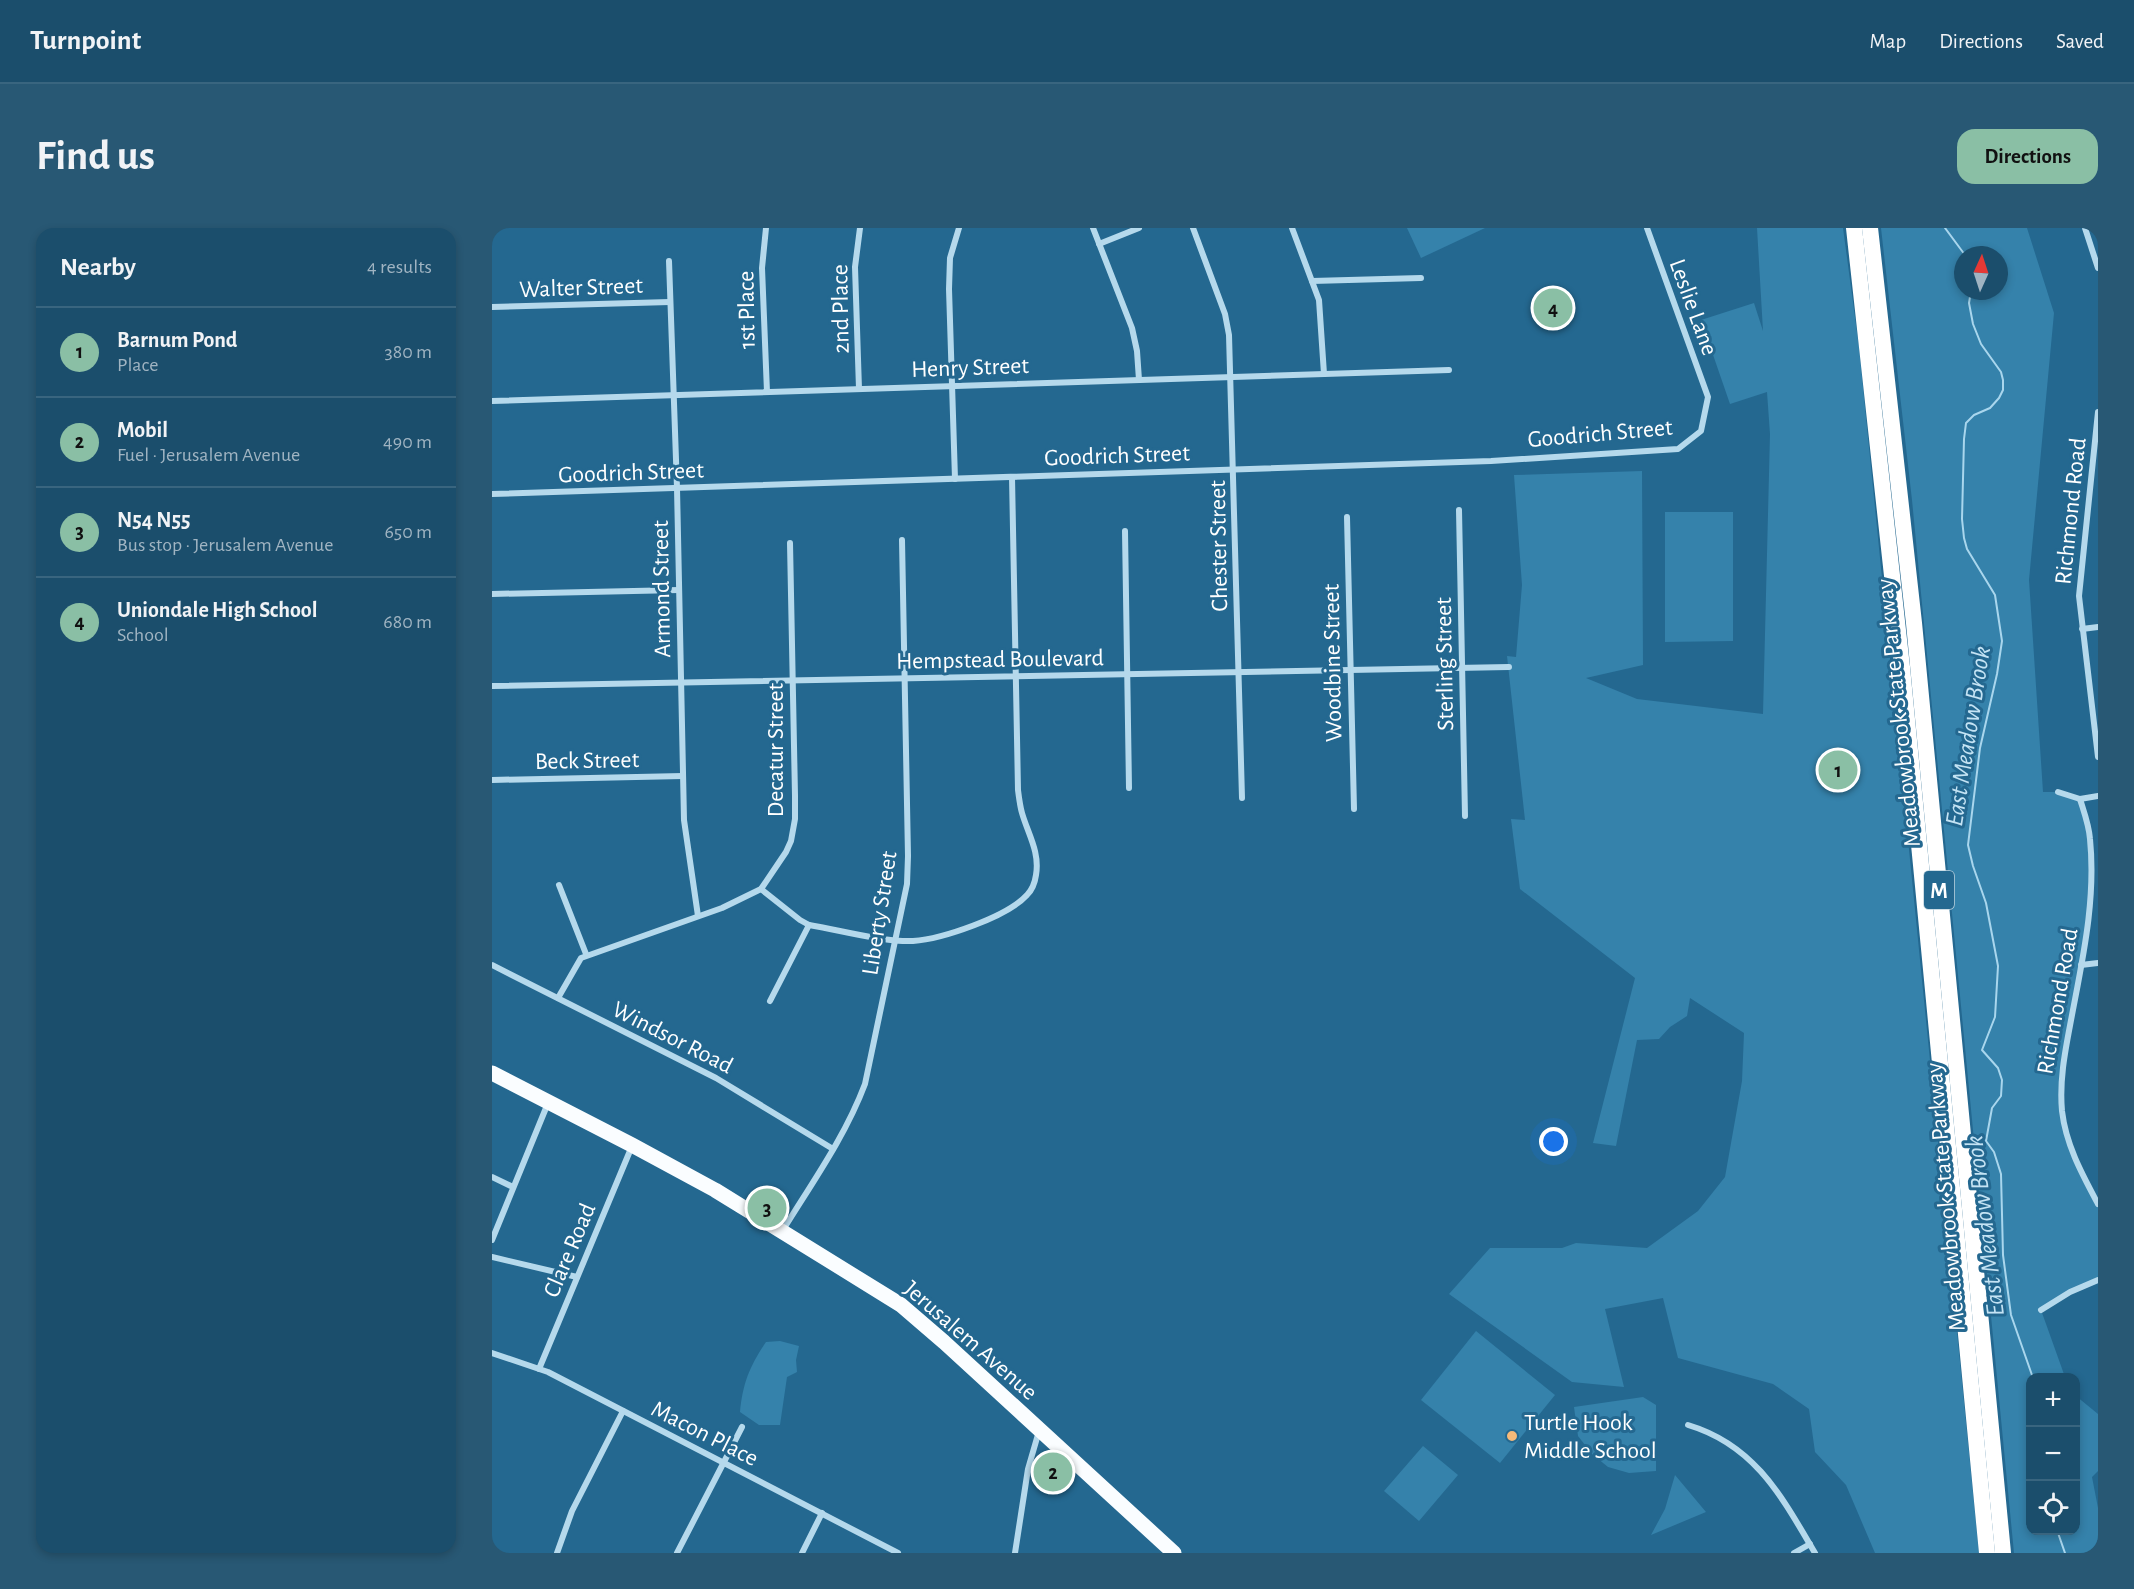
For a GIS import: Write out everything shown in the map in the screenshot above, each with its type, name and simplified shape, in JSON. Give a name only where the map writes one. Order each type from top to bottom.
[{"type":"highway","name":"Meadowbrook State Parkway","points":[[1854,228],[1902,667],[1987,1553]]},
{"type":"highway","name":"Meadowbrook State Parkway","points":[[1870,228],[1914,623],[2003,1553]]},
{"type":"main road","name":"Jerusalem Avenue","points":[[492,1073],[715,1190],[911,1312],[1174,1553]]},
{"type":"street","name":"1st Place","points":[[766,228],[762,268],[767,392]]},
{"type":"street","name":"2nd Place","points":[[859,389],[855,267],[860,228]]},
{"type":"street","points":[[955,479],[949,289],[950,258],[959,228]]},
{"type":"street","points":[[1093,228],[1132,328],[1137,351],[1139,380]]},
{"type":"street","points":[[1099,244],[1139,228]]},
{"type":"street","name":"Chester Street","points":[[1192,228],[1225,314],[1229,335],[1242,798]]},
{"type":"street","points":[[1292,228],[1321,312],[1324,374]]},
{"type":"street","name":"Leslie Lane","points":[[1647,228],[1708,397]]},
{"type":"street","points":[[2085,228],[2098,268]]},
{"type":"street","name":"Armond Street","points":[[669,261],[677,488],[684,820],[698,916]]},
{"type":"street","points":[[1312,281],[1420,278]]},
{"type":"street","name":"Walter Street","points":[[492,307],[670,302]]},
{"type":"street","name":"Henry Street","points":[[492,401],[1449,370]]},
{"type":"street","name":"Goodrich Street","points":[[492,494],[1491,461],[1678,449],[1701,431],[1708,397]]},
{"type":"street","name":"Richmond Road","points":[[2098,412],[2079,596],[2098,757]]},
{"type":"street","points":[[558,998],[573,970],[586,954],[722,908],[761,890],[800,921],[809,925],[913,941],[939,937],[974,925],[1014,907],[1028,894],[1036,875],[1037,858],[1022,813],[1018,790],[1012,477]]},
{"type":"street","name":"Sterling Street","points":[[1459,510],[1465,816]]},
{"type":"street","name":"Woodbine Street","points":[[1347,517],[1354,809]]},
{"type":"street","points":[[1125,531],[1128,788]]},
{"type":"street","name":"Liberty Street","points":[[782,1232],[854,1113],[865,1084],[907,884],[902,540]]},
{"type":"street","name":"Decatur Street","points":[[761,890],[786,852],[794,827],[790,543]]},
{"type":"street","points":[[492,594],[679,590]]},
{"type":"street","points":[[2082,629],[2098,627]]},
{"type":"street","name":"Hempstead Boulevard","points":[[492,686],[1509,667]]},
{"type":"street","name":"Beck Street","points":[[492,780],[683,776]]},
{"type":"street","points":[[2058,792],[2080,799],[2098,796]]},
{"type":"street","name":"Richmond Road","points":[[2080,799],[2090,838],[2092,883],[2089,922],[2063,1063],[2062,1112],[2079,1170],[2098,1204]]},
{"type":"street","points":[[559,885],[586,954]]},
{"type":"street","points":[[770,1001],[809,925]]},
{"type":"street","points":[[2081,965],[2098,963]]},
{"type":"street","name":"Windsor Road","points":[[492,964],[716,1078],[833,1149]]},
{"type":"street","points":[[492,1240],[549,1102]]},
{"type":"street","name":"Clare Road","points":[[539,1370],[632,1145]]},
{"type":"street","points":[[492,1177],[513,1187]]},
{"type":"street","points":[[492,1257],[577,1277]]},
{"type":"street","points":[[2041,1310],[2070,1292],[2098,1280]]},
{"type":"street","name":"Macon Place","points":[[492,1353],[549,1372],[898,1553]]},
{"type":"street","points":[[557,1553],[573,1511],[623,1411]]},
{"type":"street","points":[[1688,1425],[1728,1443],[1752,1461],[1775,1487],[1815,1553]]},
{"type":"street","points":[[677,1553],[742,1427]]},
{"type":"street","points":[[1015,1553],[1028,1469],[1040,1431]]},
{"type":"street","points":[[802,1553],[822,1513]]},
{"type":"street","points":[[1794,1553],[1810,1544]]},
{"type":"shaded area","points":[[1407,228],[1485,228],[1421,258]]},
{"type":"shaded area","points":[[1757,228],[1843,228],[1859,347],[1979,1553],[1875,1553],[1846,1485],[1815,1452],[1809,1409],[1773,1384],[1678,1358],[1663,1298],[1605,1309],[1624,1387],[1572,1382],[1449,1294],[1490,1248],[1562,1248],[1576,1243],[1647,1248],[1698,1211],[1725,1177],[1742,1081],[1744,1033],[1690,998],[1687,1016],[1670,1027],[1659,1039],[1637,1040],[1616,1146],[1593,1143],[1635,978],[1520,889],[1511,819],[1525,820],[1507,656],[1516,657],[1522,585],[1514,475],[1642,471],[1643,665],[1586,678],[1637,699],[1763,714],[1770,434],[1767,392],[1730,404],[1701,320],[1754,303],[1763,331]]},
{"type":"shaded area","points":[[1881,228],[2027,228],[2054,313],[2029,580],[2043,792],[2058,792],[2080,799],[2088,827],[2092,883],[2061,1087],[2069,1142],[2098,1204],[2098,1280],[2041,1310],[2064,1373],[2026,1373],[2026,1535],[2080,1535],[2080,1399],[2098,1414],[2098,1471],[2092,1477],[2098,1508],[2098,1553],[2014,1553],[1912,500]]},
{"type":"shaded area","points":[[1665,512],[1733,512],[1733,641],[1665,642]]},
{"type":"shaded area","points":[[1476,1331],[1555,1395],[1500,1463],[1421,1400]]},
{"type":"shaded area","points":[[780,1341],[799,1346],[796,1360],[797,1372],[787,1377],[780,1425],[759,1425],[740,1412],[745,1383],[766,1342]]},
{"type":"shaded area","points":[[1643,1397],[1656,1405],[1656,1471],[1629,1473],[1608,1467],[1592,1454],[1578,1436],[1574,1407]]},
{"type":"shaded area","points":[[1423,1446],[1458,1475],[1419,1521],[1384,1491]]},
{"type":"shaded area","points":[[1675,1475],[1706,1512],[1651,1535],[1665,1509]]},
{"type":"waterway","name":"East Meadow Brook","points":[[1945,228],[1958,246]]},
{"type":"waterway","name":"East Meadow Brook","points":[[1970,300],[1973,324],[1981,344],[2001,372],[2003,390],[1990,408],[1974,415],[1966,423],[1964,439],[1962,519],[1964,538],[1967,549],[1995,595],[2002,641],[1980,748],[1968,845],[1986,903],[1998,966],[1995,1017],[1982,1050],[1998,1068],[2002,1080],[2001,1096],[1992,1108],[1986,1141],[1994,1152],[2001,1174],[2003,1255],[2011,1315],[2031,1373]]},
{"type":"waterway","name":"East Meadow Brook","points":[[2059,1535],[2065,1553]]},
{"type":"place","name":"Uniondale High School","points":[[1553,308]]},
{"type":"place","name":"Barnum Pond","points":[[1838,770]]},
{"type":"place","name":"N54 N55","points":[[767,1208]]},
{"type":"place","name":"Turtle Hook Middle School","points":[[1512,1436]]},
{"type":"place","name":"Mobil","points":[[1053,1472]]}]
